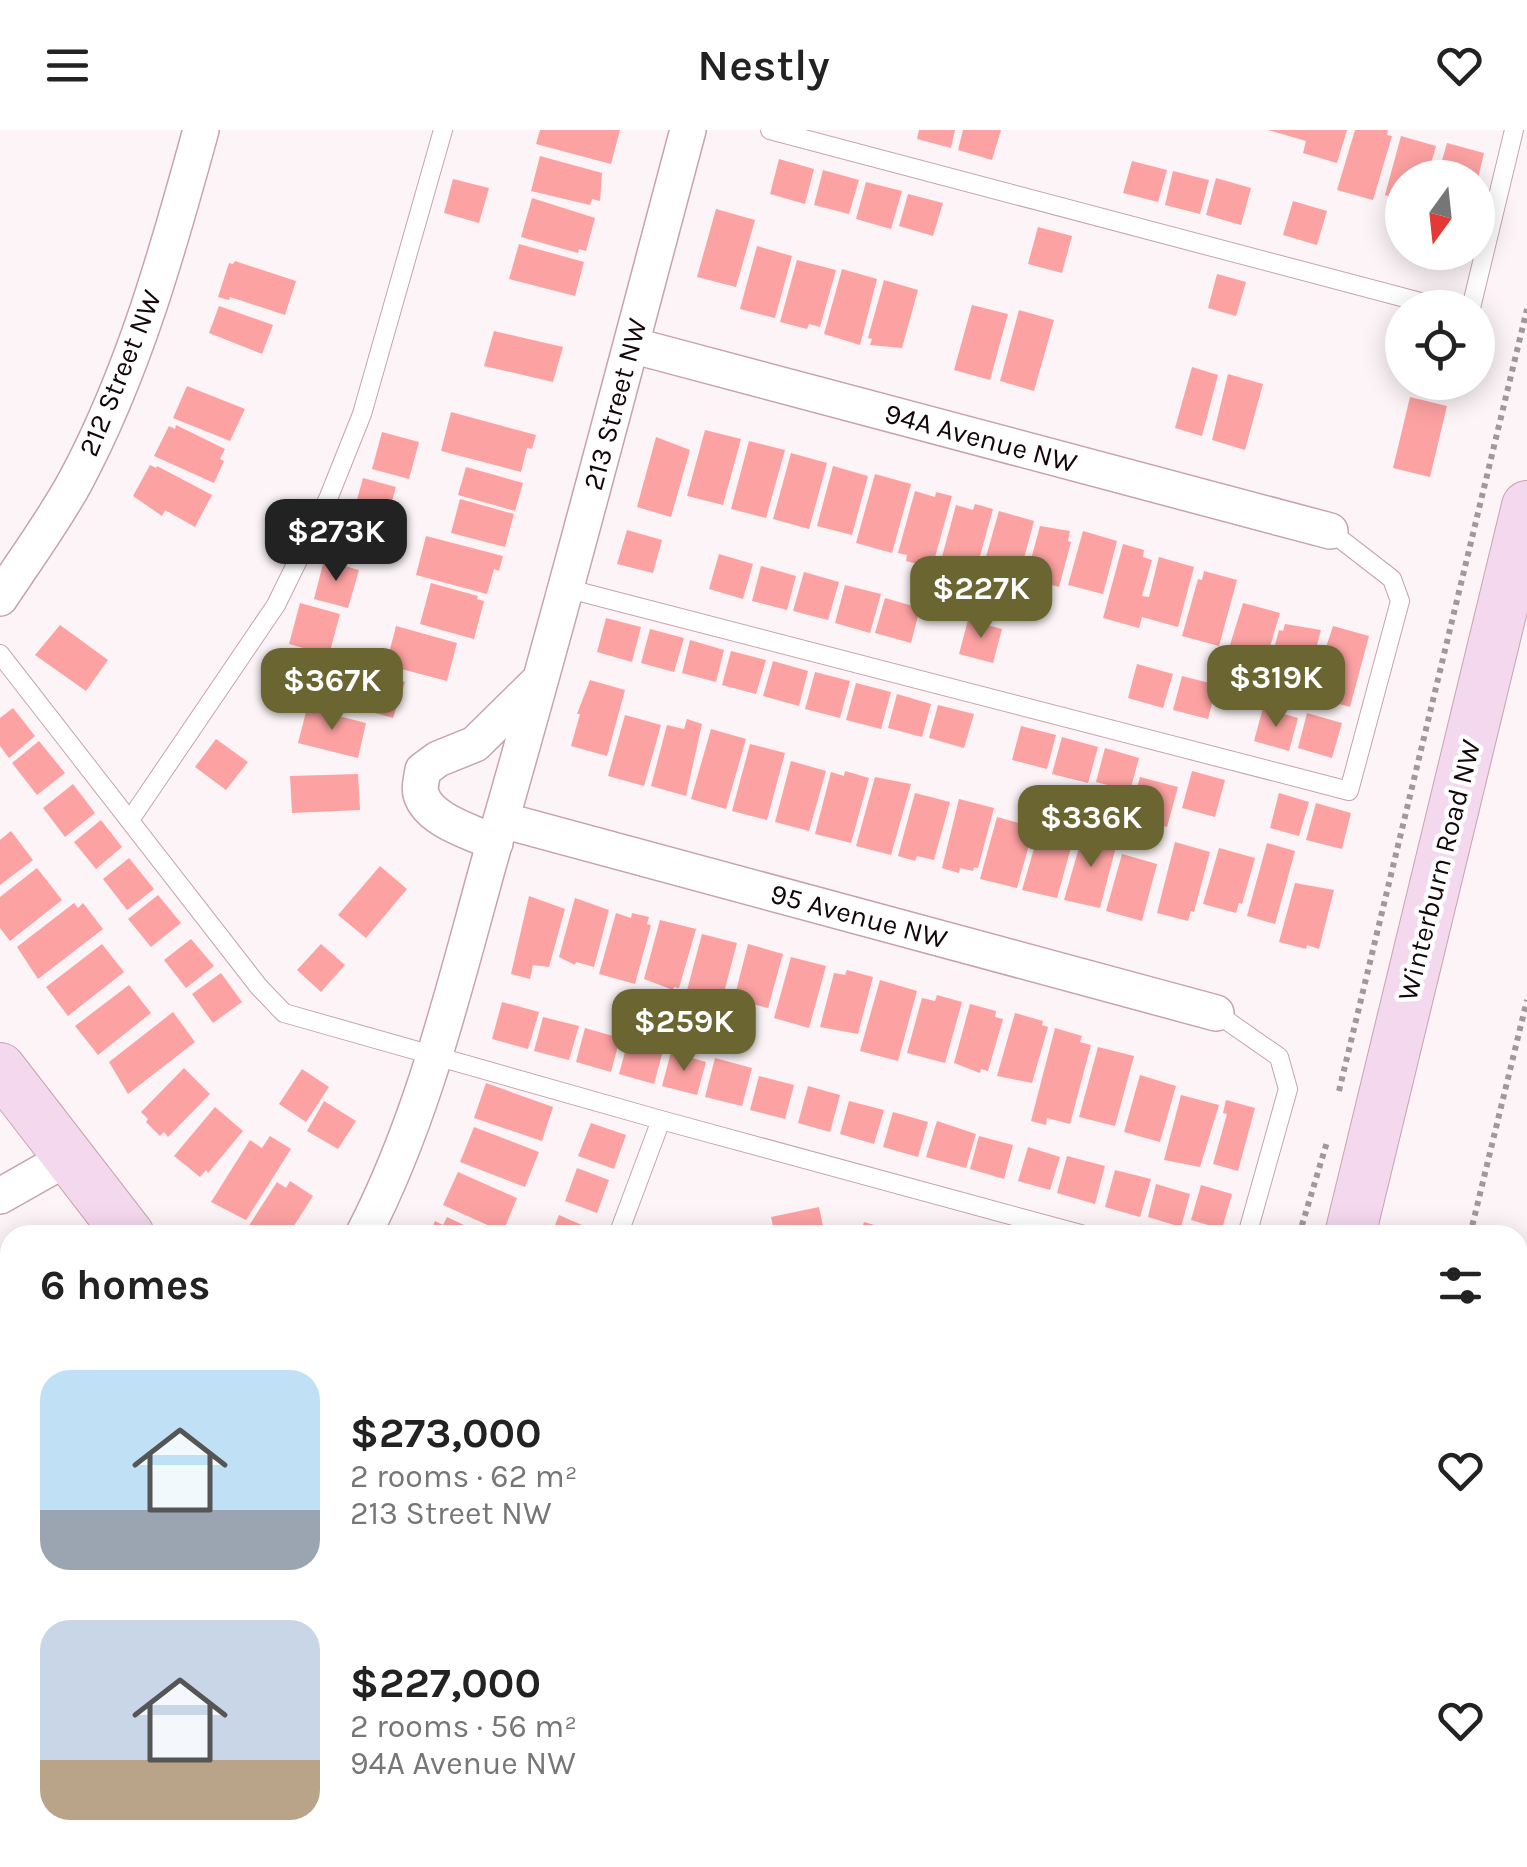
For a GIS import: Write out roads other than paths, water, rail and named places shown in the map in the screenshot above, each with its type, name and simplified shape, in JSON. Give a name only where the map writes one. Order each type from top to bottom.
[{"type":"main road","name":"Winterburn Road NW","points":[[1352,1225],[1527,506]]},
{"type":"main road","points":[[0,1068],[121,1225]]},
{"type":"street","name":"212 Street NW","points":[[0,598],[74,482],[114,398],[144,322],[201,130]]},
{"type":"street","name":"213 Street NW","points":[[368,1225],[392,1179],[435,1057],[542,678],[688,130]]},
{"type":"street","name":"94A Avenue NW","points":[[631,345],[1330,530]]},
{"type":"street","points":[[498,831],[445,820],[420,793],[423,770],[438,759],[475,744],[542,678]]},
{"type":"street","name":"95 Avenue NW","points":[[498,831],[1216,1013]]},
{"type":"street","points":[[0,1196],[69,1157]]},
{"type":"lane","points":[[130,820],[276,605],[328,499],[362,414],[443,130]]},
{"type":"lane","points":[[770,130],[1385,293]]},
{"type":"lane","points":[[1475,290],[1514,130]]},
{"type":"lane","points":[[565,588],[1348,791],[1400,601],[1392,580],[1330,530]]},
{"type":"lane","points":[[0,654],[284,1013],[1047,1225]]},
{"type":"lane","points":[[1216,1013],[1279,1057],[1288,1089],[1250,1225]]},
{"type":"lane","points":[[622,1225],[661,1120]]}]
